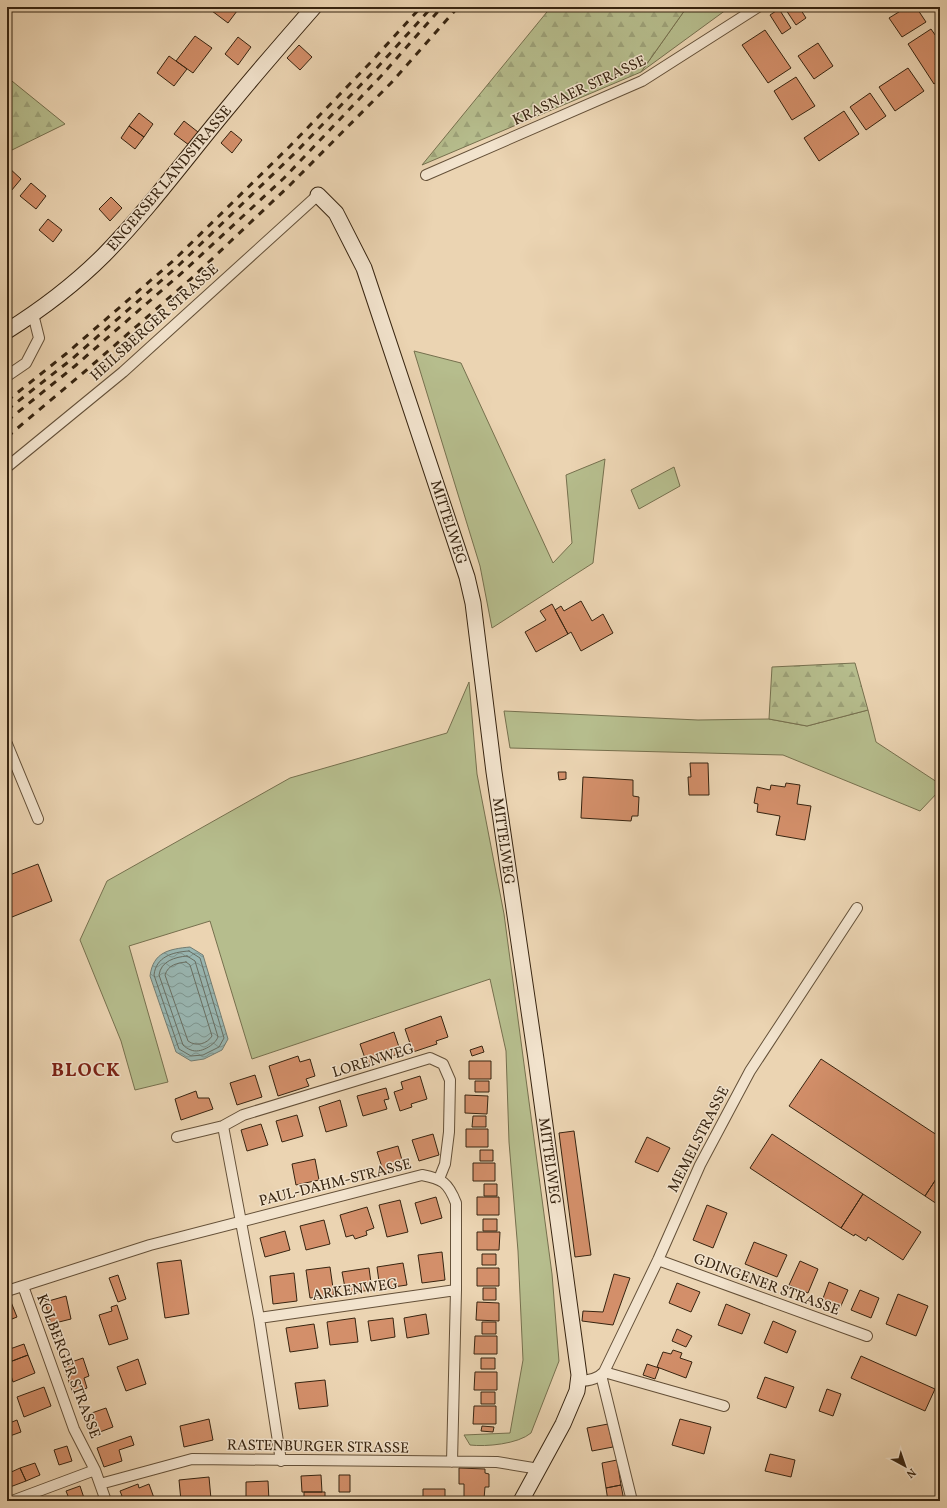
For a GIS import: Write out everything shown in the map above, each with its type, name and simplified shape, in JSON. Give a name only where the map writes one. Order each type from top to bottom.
[{"type":"main road","name":"ENGERSER LANDSTRASSE","points":[[7,332],[68,288],[108,250],[156,196],[231,103],[314,7]]},
{"type":"main road","name":"MITTELWEG","points":[[318,195],[336,213],[364,268],[467,577],[473,603],[494,772],[571,1310],[578,1375],[577,1391],[563,1424],[521,1501]]},
{"type":"street","name":"KRASNAER STRASSE","points":[[426,175],[642,81],[758,7]]},
{"type":"street","name":"HEILSBERGER STRASSE","points":[[7,467],[123,372],[318,195]]},
{"type":"street","points":[[7,376],[26,363],[39,338],[33,314]]},
{"type":"street","points":[[7,744],[38,819]]},
{"type":"street","name":"MEMELSTRASSE","points":[[602,1374],[658,1260],[700,1165],[750,1072],[857,908]]},
{"type":"street","name":"LORENWEG","points":[[177,1137],[223,1126],[243,1115],[430,1058],[443,1064],[450,1080],[449,1132],[446,1164],[439,1179]]},
{"type":"street","points":[[223,1126],[259,1318],[281,1461]]},
{"type":"street","name":"PAUL-DAHM-STRASSE","points":[[7,1291],[150,1245],[422,1175],[439,1179]]},
{"type":"street","points":[[439,1179],[452,1192],[456,1203],[456,1290],[452,1462]]},
{"type":"street","name":"GDINGENER STRASSE","points":[[658,1260],[866,1336]]},
{"type":"street","name":"KOLBERGER STRASSE","points":[[23,1286],[74,1429],[95,1470],[106,1501]]},
{"type":"street","name":"ARKENWEG","points":[[259,1318],[456,1290]]},
{"type":"street","points":[[602,1374],[632,1501]]},
{"type":"street","points":[[578,1381],[584,1381],[602,1374],[724,1406]]},
{"type":"street","name":"RASTENBURGER STRASSE","points":[[100,1484],[192,1459],[497,1462],[539,1469]]},
{"type":"street","points":[[12,1501],[95,1470]]},
{"type":"green space","points":[[551,7],[687,7],[641,72],[422,165]]},
{"type":"green space","points":[[687,7],[730,7],[641,72]]},
{"type":"green space","points":[[7,77],[65,124],[12,150],[7,146]]},
{"type":"green space","points":[[414,351],[461,363],[553,563],[572,543],[566,475],[605,459],[593,563],[492,628],[480,566]]},
{"type":"green space","points":[[674,467],[680,486],[639,509],[631,490]]},
{"type":"green space","points":[[855,663],[868,710],[807,726],[769,719],[772,667]]},
{"type":"green space","points":[[469,682],[477,774],[504,914],[552,1274],[559,1361],[531,1433],[518,1440],[484,1446],[470,1445],[464,1435],[510,1433],[523,1360],[518,1251],[509,1142],[506,1051],[490,979],[252,1059],[210,921],[129,946],[168,1082],[135,1090],[121,1041],[80,940],[107,881],[290,778],[447,733]]},
{"type":"green space","points":[[868,710],[876,742],[940,784],[940,790],[920,811],[783,755],[510,748],[504,711],[698,720],[769,719],[807,726]]},
{"type":"water","points":[[190,947],[203,955],[228,1039],[222,1050],[204,1059],[191,1061],[176,1052],[150,976],[155,962],[163,953],[175,949]]},
{"type":"building","points":[[215,7],[240,7],[228,23],[212,11]]},
{"type":"building","points":[[784,7],[799,7],[806,18],[796,25]]},
{"type":"building","points":[[907,7],[916,7],[926,22],[902,37],[889,18]]},
{"type":"building","points":[[779,9],[791,28],[782,34],[770,15]]},
{"type":"building","points":[[931,29],[940,42],[940,80],[934,84],[908,44]]},
{"type":"building","points":[[765,30],[791,68],[768,83],[742,45]]},
{"type":"building","points":[[195,36],[212,48],[193,73],[176,61]]},
{"type":"building","points":[[238,37],[251,47],[238,65],[225,54]]},
{"type":"building","points":[[818,43],[833,66],[814,79],[798,56]]},
{"type":"building","points":[[299,45],[312,57],[300,70],[287,58]]},
{"type":"building","points":[[169,56],[187,69],[174,86],[157,73]]},
{"type":"building","points":[[908,68],[924,91],[895,111],[879,87]]},
{"type":"building","points":[[796,77],[815,106],[792,120],[774,91]]},
{"type":"building","points":[[870,93],[886,116],[866,130],[850,107]]},
{"type":"building","points":[[844,111],[859,134],[819,161],[804,138]]},
{"type":"building","points":[[139,113],[153,124],[144,137],[129,126]]},
{"type":"building","points":[[184,121],[198,132],[189,145],[174,134]]},
{"type":"building","points":[[129,126],[144,137],[135,149],[121,138]]},
{"type":"building","points":[[231,131],[242,140],[232,153],[221,143]]},
{"type":"building","points":[[8,167],[21,179],[11,191],[7,187]]},
{"type":"building","points":[[31,183],[46,196],[36,209],[20,196]]},
{"type":"building","points":[[111,197],[122,208],[110,221],[99,209]]},
{"type":"building","points":[[48,219],[62,230],[53,242],[39,230]]},
{"type":"building","points":[[581,601],[592,621],[603,614],[613,633],[581,651],[571,632],[568,634],[555,610],[561,606],[564,611]]},
{"type":"building","points":[[552,604],[568,634],[536,652],[525,632],[546,620],[540,611]]},
{"type":"building","points":[[690,763],[708,763],[709,795],[689,795],[688,777],[691,777]]},
{"type":"building","points":[[558,772],[566,772],[566,779],[559,780]]},
{"type":"building","points":[[583,777],[633,780],[633,796],[639,797],[638,816],[632,816],[631,821],[581,818]]},
{"type":"building","points":[[786,783],[800,785],[797,804],[811,806],[805,840],[776,835],[780,816],[757,812],[758,804],[754,803],[757,787],[770,790],[771,785],[785,787]]},
{"type":"building","points":[[38,864],[52,901],[7,919],[7,876]]},
{"type":"building","points":[[441,1016],[448,1037],[436,1041],[437,1044],[413,1052],[405,1029]]},
{"type":"building","points":[[394,1032],[401,1053],[367,1064],[360,1044]]},
{"type":"building","points":[[482,1046],[484,1052],[472,1056],[470,1050]]},
{"type":"building","points":[[298,1056],[300,1062],[310,1059],[315,1076],[306,1079],[309,1086],[278,1096],[269,1066]]},
{"type":"building","points":[[821,1059],[940,1137],[940,1173],[925,1196],[789,1106]]},
{"type":"building","points":[[469,1061],[491,1061],[491,1079],[469,1079]]},
{"type":"building","points":[[255,1075],[262,1097],[237,1105],[230,1083]]},
{"type":"building","points":[[420,1076],[427,1099],[411,1104],[412,1107],[400,1111],[394,1092],[403,1089],[401,1082]]},
{"type":"building","points":[[475,1081],[489,1081],[489,1092],[475,1092]]},
{"type":"building","points":[[386,1088],[389,1099],[384,1100],[387,1109],[363,1116],[357,1096]]},
{"type":"building","points":[[196,1091],[198,1098],[209,1098],[213,1109],[181,1120],[175,1099]]},
{"type":"building","points":[[465,1095],[488,1096],[487,1114],[465,1113]]},
{"type":"building","points":[[340,1100],[347,1126],[326,1132],[319,1107]]},
{"type":"building","points":[[297,1115],[303,1136],[282,1142],[276,1121]]},
{"type":"building","points":[[473,1116],[486,1116],[486,1127],[472,1127]]},
{"type":"building","points":[[261,1124],[268,1145],[247,1151],[241,1130]]},
{"type":"building","points":[[466,1129],[488,1129],[488,1147],[466,1147]]},
{"type":"building","points":[[574,1131],[591,1255],[575,1257],[559,1133]]},
{"type":"building","points":[[433,1134],[439,1155],[419,1161],[412,1140]]},
{"type":"building","points":[[772,1134],[863,1194],[841,1228],[750,1168]]},
{"type":"building","points":[[647,1137],[670,1148],[658,1172],[635,1162]]},
{"type":"building","points":[[398,1146],[404,1167],[384,1173],[377,1152]]},
{"type":"building","points":[[480,1150],[493,1150],[493,1161],[480,1161]]},
{"type":"building","points":[[315,1159],[319,1180],[296,1185],[292,1164]]},
{"type":"building","points":[[473,1163],[495,1163],[495,1181],[473,1181]]},
{"type":"building","points":[[940,1173],[940,1206],[925,1196]]},
{"type":"building","points":[[484,1184],[497,1184],[497,1196],[484,1196]]},
{"type":"building","points":[[863,1194],[921,1232],[903,1260],[868,1237],[866,1241],[841,1228]]},
{"type":"building","points":[[436,1197],[442,1218],[421,1224],[415,1203]]},
{"type":"building","points":[[477,1197],[499,1197],[499,1215],[477,1215]]},
{"type":"building","points":[[400,1200],[408,1232],[387,1237],[379,1205]]},
{"type":"building","points":[[707,1205],[727,1213],[713,1248],[693,1240]]},
{"type":"building","points":[[367,1207],[374,1228],[366,1231],[367,1235],[355,1239],[353,1235],[346,1237],[340,1215]]},
{"type":"building","points":[[483,1219],[497,1219],[497,1231],[483,1231]]},
{"type":"building","points":[[324,1220],[330,1244],[306,1250],[300,1226]]},
{"type":"building","points":[[285,1231],[290,1250],[265,1257],[260,1238]]},
{"type":"building","points":[[477,1232],[500,1232],[499,1250],[477,1250]]},
{"type":"building","points":[[754,1242],[787,1255],[777,1277],[745,1264]]},
{"type":"building","points":[[442,1252],[445,1280],[422,1283],[418,1255]]},
{"type":"building","points":[[482,1254],[496,1254],[496,1265],[482,1265]]},
{"type":"building","points":[[181,1260],[189,1314],[165,1318],[157,1263]]},
{"type":"building","points":[[800,1261],[818,1269],[808,1293],[789,1285]]},
{"type":"building","points":[[403,1263],[407,1285],[380,1289],[377,1267]]},
{"type":"building","points":[[330,1267],[334,1295],[310,1298],[306,1270]]},
{"type":"building","points":[[369,1268],[372,1290],[346,1293],[342,1272]]},
{"type":"building","points":[[477,1268],[499,1268],[499,1286],[477,1286]]},
{"type":"building","points":[[294,1273],[297,1301],[273,1304],[270,1276]]},
{"type":"building","points":[[614,1274],[630,1278],[613,1325],[582,1321],[583,1311],[603,1312]]},
{"type":"building","points":[[118,1275],[126,1299],[118,1302],[109,1278]]},
{"type":"building","points":[[829,1282],[848,1290],[840,1308],[822,1301]]},
{"type":"building","points":[[677,1283],[700,1292],[691,1312],[669,1303]]},
{"type":"building","points":[[483,1288],[496,1288],[496,1300],[483,1300]]},
{"type":"building","points":[[860,1290],[879,1298],[871,1318],[851,1310]]},
{"type":"building","points":[[898,1294],[928,1306],[916,1336],[886,1324]]},
{"type":"building","points":[[66,1296],[71,1319],[51,1324],[45,1302]]},
{"type":"building","points":[[11,1302],[17,1317],[7,1321],[7,1304]]},
{"type":"building","points":[[477,1302],[499,1303],[499,1321],[476,1320]]},
{"type":"building","points":[[726,1304],[750,1314],[742,1334],[718,1325]]},
{"type":"building","points":[[117,1305],[128,1339],[109,1345],[99,1315],[112,1311],[111,1307]]},
{"type":"building","points":[[426,1314],[429,1334],[407,1338],[404,1318]]},
{"type":"building","points":[[355,1318],[358,1342],[330,1345],[327,1322]]},
{"type":"building","points":[[393,1318],[395,1337],[371,1341],[368,1321]]},
{"type":"building","points":[[773,1321],[796,1331],[787,1353],[764,1343]]},
{"type":"building","points":[[482,1322],[496,1322],[496,1334],[482,1334]]},
{"type":"building","points":[[314,1324],[318,1348],[290,1352],[286,1328]]},
{"type":"building","points":[[677,1329],[692,1336],[686,1347],[672,1341]]},
{"type":"building","points":[[475,1336],[497,1336],[497,1354],[474,1354]]},
{"type":"building","points":[[24,1344],[28,1355],[7,1363],[7,1350]]},
{"type":"building","points":[[673,1350],[682,1353],[680,1358],[692,1362],[686,1378],[657,1367],[663,1352],[671,1354]]},
{"type":"building","points":[[28,1355],[35,1373],[13,1382],[7,1363]]},
{"type":"building","points":[[861,1356],[935,1389],[925,1411],[851,1378]]},
{"type":"building","points":[[83,1358],[89,1376],[84,1378],[87,1388],[73,1393],[63,1365]]},
{"type":"building","points":[[481,1358],[495,1358],[495,1369],[481,1369]]},
{"type":"building","points":[[138,1359],[146,1384],[126,1391],[117,1367]]},
{"type":"building","points":[[647,1364],[659,1368],[655,1379],[643,1375]]},
{"type":"building","points":[[475,1372],[497,1372],[497,1390],[474,1390]]},
{"type":"building","points":[[765,1377],[794,1387],[786,1408],[757,1398]]},
{"type":"building","points":[[325,1380],[328,1406],[299,1409],[295,1383]]},
{"type":"building","points":[[44,1387],[51,1406],[24,1417],[17,1397]]},
{"type":"building","points":[[827,1389],[841,1394],[833,1416],[819,1411]]},
{"type":"building","points":[[481,1392],[495,1392],[495,1404],[481,1404]]},
{"type":"building","points":[[474,1406],[496,1406],[496,1424],[473,1424]]},
{"type":"building","points":[[106,1408],[113,1427],[92,1435],[86,1415]]},
{"type":"building","points":[[209,1419],[213,1440],[184,1447],[180,1426]]},
{"type":"building","points":[[680,1419],[711,1427],[704,1454],[672,1445]]},
{"type":"building","points":[[17,1420],[21,1432],[7,1437],[7,1424]]},
{"type":"building","points":[[608,1424],[613,1447],[592,1451],[587,1428]]},
{"type":"building","points":[[482,1426],[494,1427],[493,1432],[481,1431]]},
{"type":"building","points":[[131,1436],[134,1445],[119,1450],[122,1461],[104,1467],[97,1448]]},
{"type":"building","points":[[67,1446],[72,1461],[59,1465],[54,1450]]},
{"type":"building","points":[[770,1454],[795,1460],[791,1477],[765,1471]]},
{"type":"building","points":[[617,1460],[621,1485],[606,1488],[602,1463]]},
{"type":"building","points":[[35,1463],[40,1475],[26,1481],[20,1468]]},
{"type":"building","points":[[20,1468],[26,1481],[10,1487],[7,1474]]},
{"type":"building","points":[[459,1468],[485,1469],[485,1473],[489,1474],[489,1487],[485,1487],[484,1499],[464,1498],[464,1484],[459,1484]]},
{"type":"building","points":[[321,1475],[322,1492],[302,1492],[301,1476]]},
{"type":"building","points":[[339,1475],[350,1475],[350,1492],[339,1492]]},
{"type":"building","points":[[209,1477],[211,1499],[181,1501],[179,1480]]},
{"type":"building","points":[[268,1481],[269,1501],[246,1501],[246,1482]]},
{"type":"building","points":[[138,1484],[139,1488],[149,1484],[154,1498],[147,1501],[124,1501],[120,1491]]},
{"type":"building","points":[[621,1485],[624,1501],[608,1501],[606,1488]]},
{"type":"building","points":[[80,1486],[85,1501],[70,1501],[66,1491]]},
{"type":"building","points":[[423,1489],[445,1489],[445,1501],[423,1501]]},
{"type":"building","points":[[304,1492],[325,1492],[325,1501],[304,1501]]},
{"type":"railway","points":[[7,401],[67,353],[173,261],[290,146],[370,63],[421,7]]},
{"type":"railway","points":[[7,410],[72,359],[179,265],[296,152],[376,69],[432,7]]},
{"type":"railway","points":[[7,421],[75,366],[184,271],[284,178],[382,75],[442,7]]},
{"type":"railway","points":[[7,437],[193,277],[290,185],[391,83],[458,7]]},
{"type":"district","name":"BLOCK","points":[[86,1069]]}]
